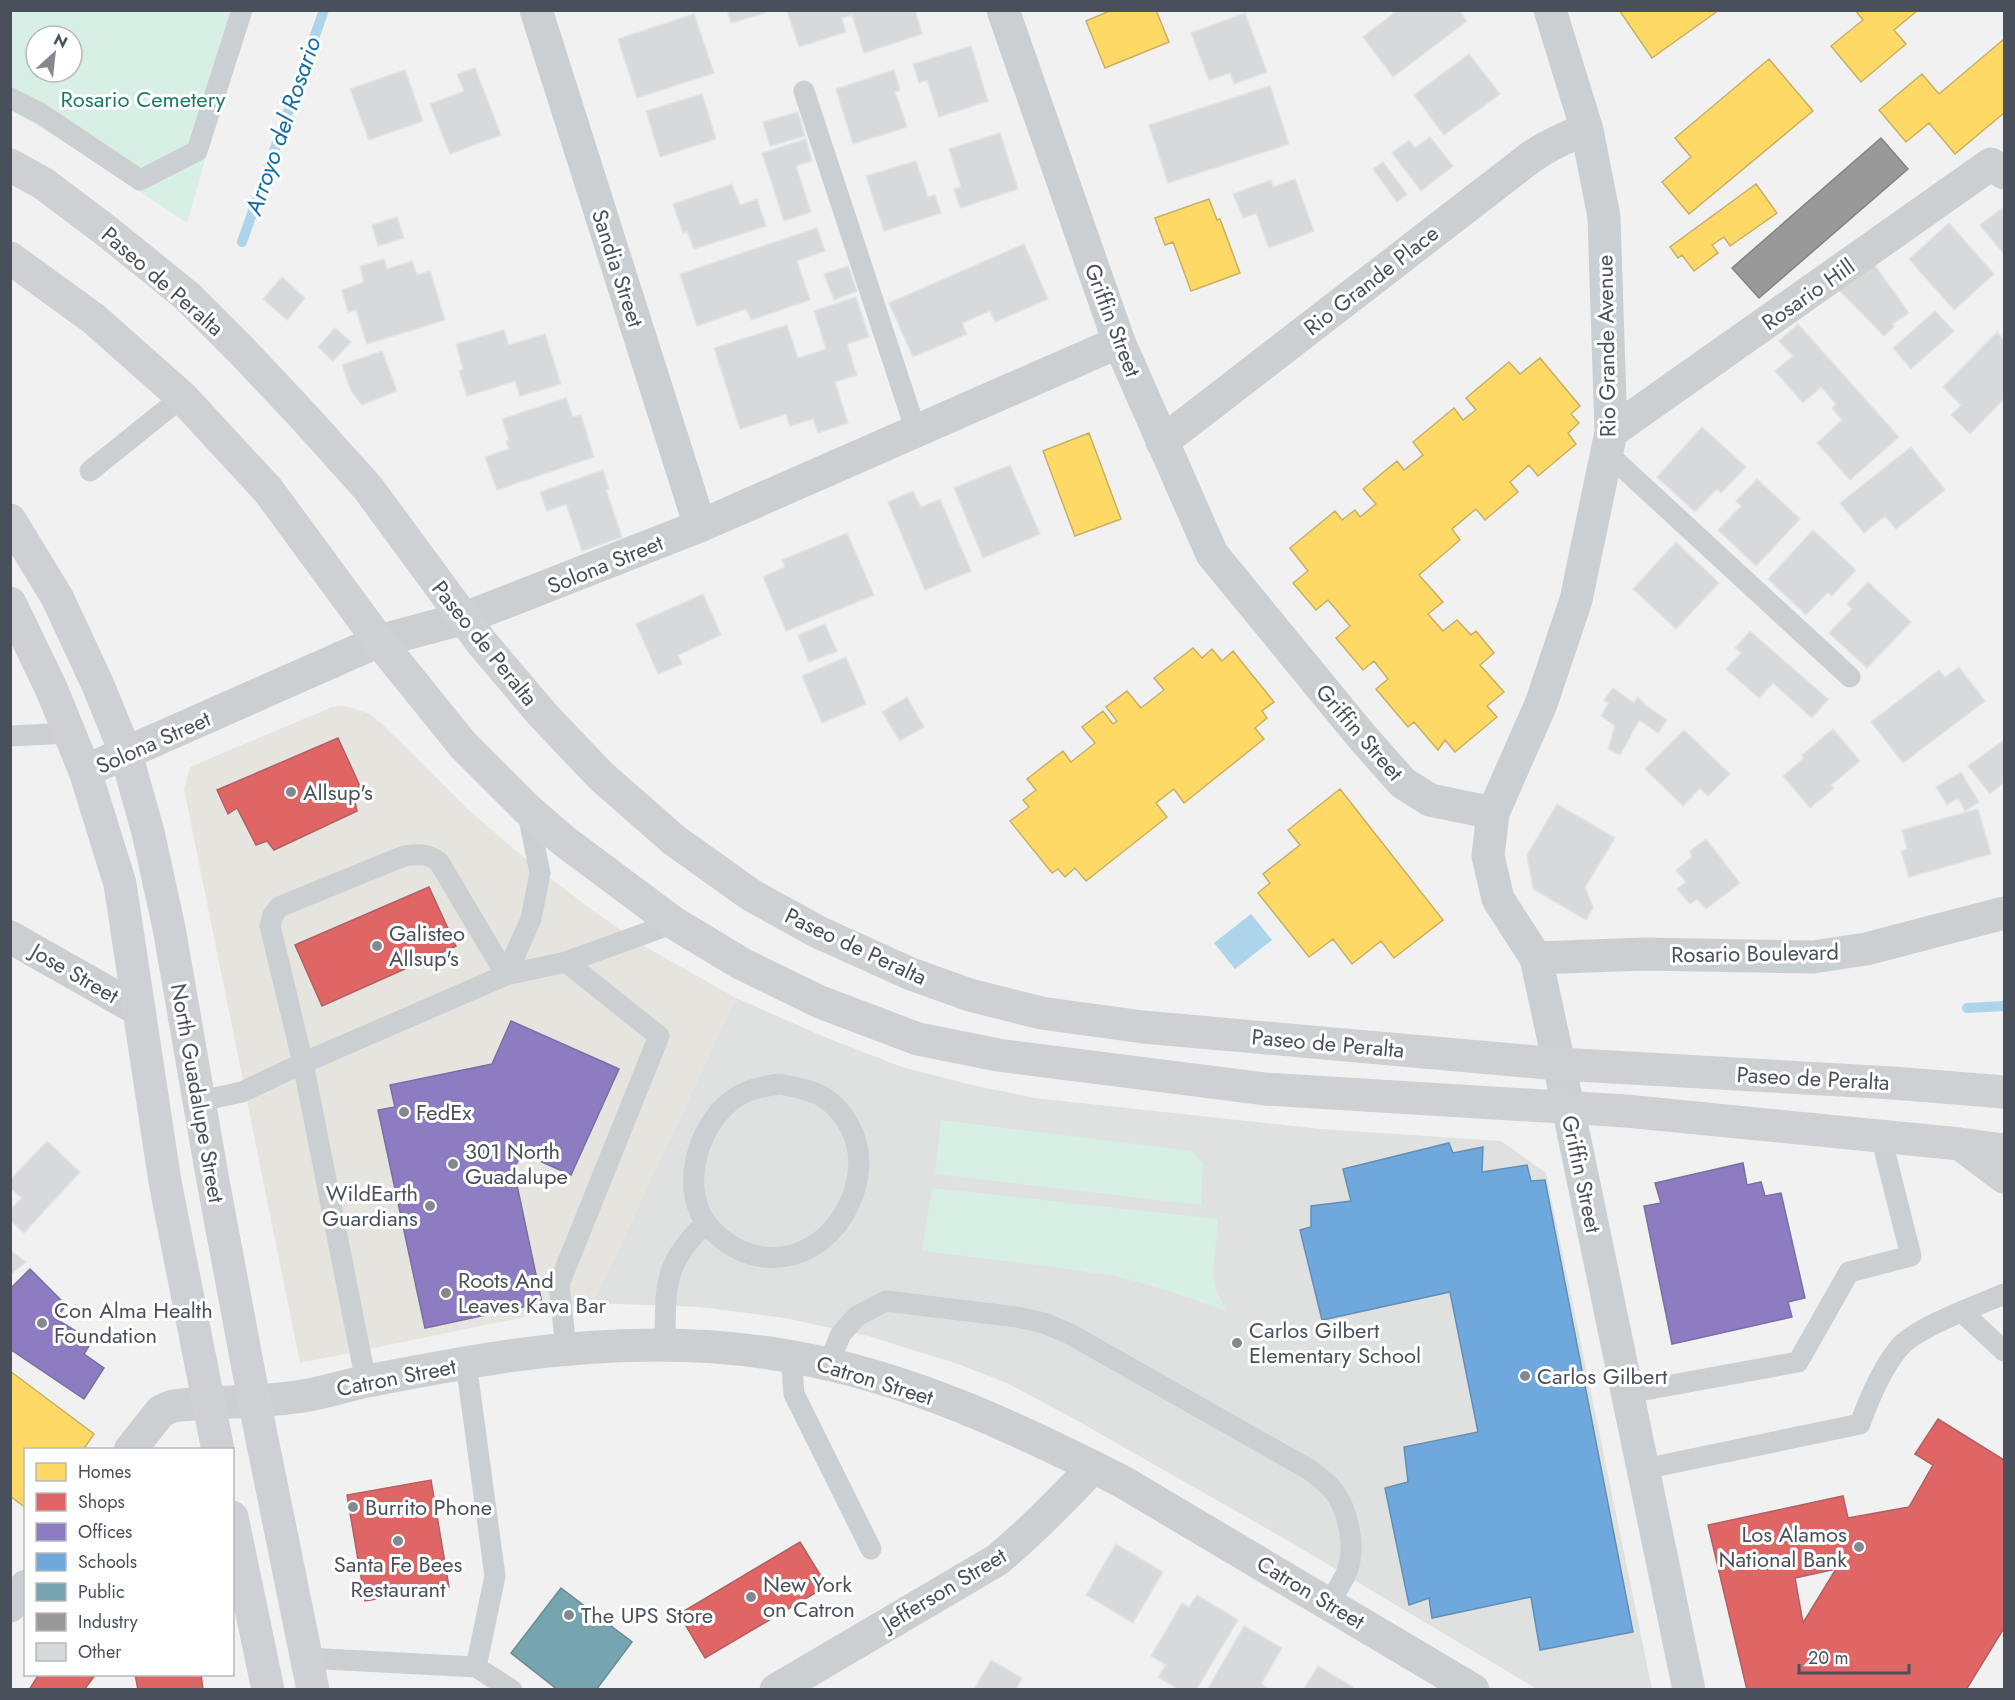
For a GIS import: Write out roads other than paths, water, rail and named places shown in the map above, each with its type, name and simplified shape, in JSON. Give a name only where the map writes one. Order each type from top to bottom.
[{"type":"main road","name":"Paseo de Peralta","points":[[10,165],[44,184],[187,296],[305,418],[368,488],[420,562],[482,643],[543,715],[592,767],[674,840],[751,895],[818,932],[911,974],[970,995],[1041,1013],[1143,1027],[1559,1064],[1881,1082],[2004,1092]]},
{"type":"main road","points":[[10,258],[94,319],[182,397],[267,490],[379,641],[463,745],[527,809],[564,841],[674,923],[742,964],[820,1002],[918,1039],[998,1055],[1264,1089],[1568,1107],[2004,1150]]},
{"type":"main road","name":"North Guadalupe Street","points":[[10,520],[57,597],[98,686],[126,754],[148,832],[169,928],[254,1400],[313,1689]]},
{"type":"main road","name":"North Guadalupe Street","points":[[10,603],[51,688],[85,771],[120,884],[165,1182],[219,1448]]},
{"type":"main road","points":[[1960,1144],[2004,1177]]},
{"type":"main road","points":[[234,1527],[268,1689]]},
{"type":"street","name":"Sandia Street","points":[[536,10],[700,526]]},
{"type":"street","name":"Griffin Street","points":[[1003,10],[1119,342],[1212,555],[1403,783],[1430,800],[1492,813],[1488,856],[1498,899],[1536,958],[1689,1689]]},
{"type":"street","name":"Rio Grande Avenue","points":[[1492,813],[1541,704],[1576,600],[1609,443],[1604,217],[1587,130],[1550,10]]},
{"type":"street","name":"Rio Grande Place","points":[[1162,442],[1531,157],[1548,145],[1587,130]]},
{"type":"street","name":"Rosario Hill","points":[[1609,443],[1991,164],[2004,173]]},
{"type":"street","name":"Solona Street","points":[[85,771],[379,641],[465,618],[700,526],[1119,342]]},
{"type":"street","name":"Rosario Boulevard","points":[[1536,958],[1644,954],[1813,957],[1866,950],[2004,913]]},
{"type":"street","name":"Jose Street","points":[[10,937],[139,1010]]},
{"type":"street","name":"Catron Street","points":[[131,1448],[161,1411],[173,1406],[295,1397],[466,1363],[566,1348],[665,1346],[733,1349],[791,1356],[828,1364],[917,1390],[1034,1438],[1123,1482],[1473,1689]]},
{"type":"street","name":"Jefferson Street","points":[[776,1689],[997,1560],[1054,1508],[1093,1467]]},
{"type":"street","points":[[10,1606],[24,1588]]},
{"type":"lane","points":[[10,98],[40,113],[140,180],[197,151],[242,10]]},
{"type":"lane","points":[[804,91],[916,431]]},
{"type":"lane","points":[[90,471],[182,397]]},
{"type":"lane","points":[[1609,443],[1850,677]]},
{"type":"lane","points":[[10,736],[70,734]]},
{"type":"lane","points":[[506,975],[531,919],[540,873],[527,809]]},
{"type":"lane","points":[[366,1382],[303,1063],[270,926],[273,915],[279,907],[404,856],[429,855],[438,862],[506,975]]},
{"type":"lane","points":[[200,1101],[242,1092],[506,975],[566,962],[674,923]]},
{"type":"lane","points":[[566,962],[659,1035],[559,1284],[566,1348]]},
{"type":"lane","points":[[779,1084],[799,1087],[816,1093],[830,1102],[845,1117],[854,1134],[859,1156],[858,1179],[851,1200],[829,1235],[796,1255],[776,1259],[737,1250],[721,1239],[706,1223],[698,1206],[694,1186],[694,1167],[699,1146],[721,1110],[739,1096],[759,1087],[779,1084]]},
{"type":"lane","points":[[1628,1394],[1798,1362],[1849,1272],[1911,1256],[1881,1137]]},
{"type":"lane","points":[[665,1346],[667,1288],[671,1269],[677,1255],[689,1239],[706,1223]]},
{"type":"lane","points":[[1644,1469],[1860,1424],[1869,1398],[1898,1348],[1917,1333],[2004,1294]]},
{"type":"lane","points":[[828,1364],[841,1335],[857,1316],[886,1301],[1017,1317],[1044,1323],[1070,1334],[1310,1470],[1325,1481],[1337,1496],[1350,1538],[1347,1573],[1329,1603]]},
{"type":"lane","points":[[1962,1312],[2004,1351]]},
{"type":"lane","points":[[791,1356],[794,1394],[871,1549]]},
{"type":"lane","points":[[466,1363],[495,1576],[476,1667]]},
{"type":"lane","points":[[306,1658],[476,1667],[512,1689]]},
{"type":"water","points":[[1251,914],[1272,940],[1235,969],[1214,943]]},
{"type":"waterway","name":"Arroyo del Rosario","points":[[242,242],[324,10]]},
{"type":"waterway","points":[[1967,1008],[2004,1006]]},
{"type":"place","name":"Allsup's","points":[[291,792]]},
{"type":"place","name":"Galisteo Allsup's","points":[[377,946]]},
{"type":"place","name":"FedEx","points":[[404,1112]]},
{"type":"place","name":"301 North Guadalupe","points":[[453,1164]]},
{"type":"place","name":"WildEarth Guardians","points":[[430,1206]]},
{"type":"place","name":"Roots And Leaves Kava Bar","points":[[446,1293]]},
{"type":"place","name":"Con Alma Health Foundation","points":[[42,1323]]},
{"type":"place","name":"Carlos Gilbert Elementary School","points":[[1237,1343]]},
{"type":"place","name":"Carlos Gilbert","points":[[1525,1376]]},
{"type":"place","name":"Burrito Phone","points":[[353,1507]]},
{"type":"place","name":"Santa Fe Bees Restaurant","points":[[398,1541]]},
{"type":"place","name":"Los Alamos National Bank","points":[[1859,1547]]},
{"type":"place","name":"New York on Catron","points":[[751,1597]]},
{"type":"place","name":"The UPS Store","points":[[569,1615]]},
{"type":"park label","name":"Rosario Cemetery","points":[[143,99]]}]
